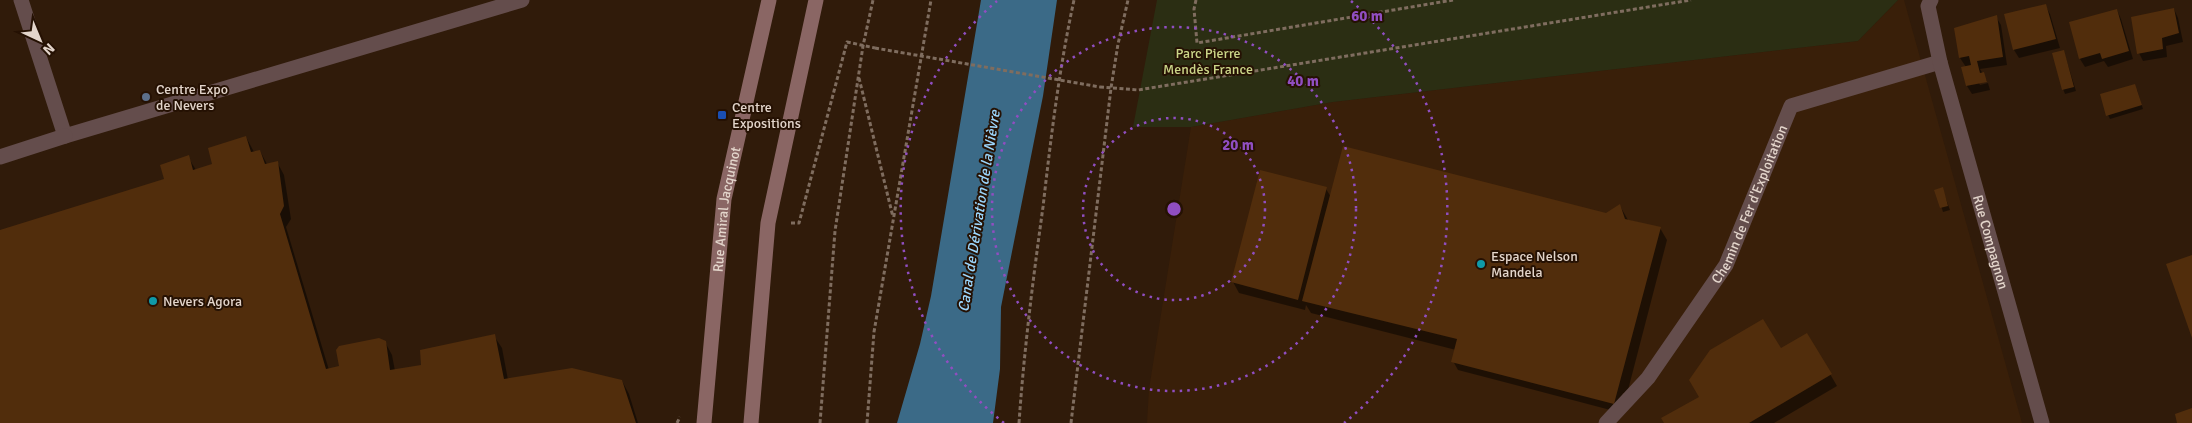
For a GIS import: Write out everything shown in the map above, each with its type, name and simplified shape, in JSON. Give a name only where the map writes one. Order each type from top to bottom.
[{"type":"main road","name":"Rue Amiral Jacquinot","points":[[704,423],[724,199],[769,0]]},
{"type":"main road","points":[[751,423],[768,223],[816,0]]},
{"type":"street","points":[[21,0],[65,136]]},
{"type":"street","points":[[0,157],[522,0]]},
{"type":"street","name":"Rue Compagnon","points":[[1931,0],[1928,6],[1940,62],[2042,423]]},
{"type":"street","name":"Chemin de Fer d'Exploitation","points":[[1606,423],[1648,378],[1726,265],[1791,106],[1940,62]]},
{"type":"path","points":[[820,423],[835,231],[858,74],[873,0]]},
{"type":"path","points":[[867,423],[874,332],[931,0]]},
{"type":"path","points":[[1019,423],[1024,356],[1059,80],[1074,0]]},
{"type":"path","points":[[1070,423],[1118,44],[1128,0]]},
{"type":"path","points":[[1196,0],[1194,9],[1197,43],[1452,0]]},
{"type":"path","points":[[768,223],[799,223],[847,42],[1100,87],[1138,90],[1691,0]]},
{"type":"path","points":[[858,74],[894,219]]},
{"type":"shaded area","points":[[1898,0],[1904,0],[2022,423],[1147,423],[1149,389],[1191,127],[1333,102],[1858,41]]},
{"type":"green space","name":"Parc Pierre Mendès France","points":[[1157,0],[1898,0],[1858,41],[1333,102],[1191,127],[1133,127]]},
{"type":"water","name":"Canal de Dérivation de la Nièvre","points":[[981,0],[1057,0],[1043,96],[1001,307],[1000,369],[993,423],[897,423],[920,344],[931,296]]},
{"type":"building","points":[[2046,4],[2056,39],[2013,50],[2004,14]]},
{"type":"building","points":[[2174,8],[2179,33],[2162,38],[2163,49],[2137,54],[2131,17]]},
{"type":"building","points":[[2117,9],[2129,51],[2102,59],[2100,53],[2079,59],[2069,22]]},
{"type":"building","points":[[1997,15],[2003,57],[1977,61],[1980,73],[1984,72],[1987,82],[1966,86],[1961,67],[1971,65],[1969,56],[1959,58],[1954,28]]},
{"type":"building","points":[[2064,50],[2074,87],[2062,90],[2052,53]]},
{"type":"building","points":[[2135,84],[2142,105],[2106,116],[2100,94]]},
{"type":"building","name":"Nevers Agora","points":[[246,136],[251,152],[260,150],[265,164],[278,161],[284,206],[280,214],[326,369],[339,366],[336,350],[339,346],[379,338],[386,341],[390,370],[421,365],[420,350],[495,334],[504,379],[572,368],[622,380],[636,423],[0,423],[0,230],[164,179],[160,165],[189,155],[193,170],[212,164],[208,148]]},
{"type":"building","name":"Espace Nelson Mandela","points":[[1343,146],[1606,213],[1620,204],[1625,219],[1661,227],[1614,404],[1451,362],[1457,339],[1302,301]]},
{"type":"building","points":[[1260,170],[1327,187],[1298,300],[1231,282]]},
{"type":"building","points":[[1943,187],[1948,206],[1940,208],[1934,190]]},
{"type":"building","points":[[2192,255],[2192,338],[2166,264]]},
{"type":"building","points":[[1763,319],[1781,348],[1807,333],[1832,374],[1749,423],[1664,423],[1661,418],[1699,397],[1689,380],[1710,350]]},
{"type":"building","points":[[2192,408],[2192,423],[2177,423],[2175,414]]},
{"type":"place","name":"Centre Expo de Nevers","points":[[146,97]]},
{"type":"place","name":"Centre Expositions","points":[[722,115]]},
{"type":"place","name":"Espace Nelson Mandela","points":[[1481,264]]},
{"type":"place","name":"Nevers Agora","points":[[153,301]]}]
